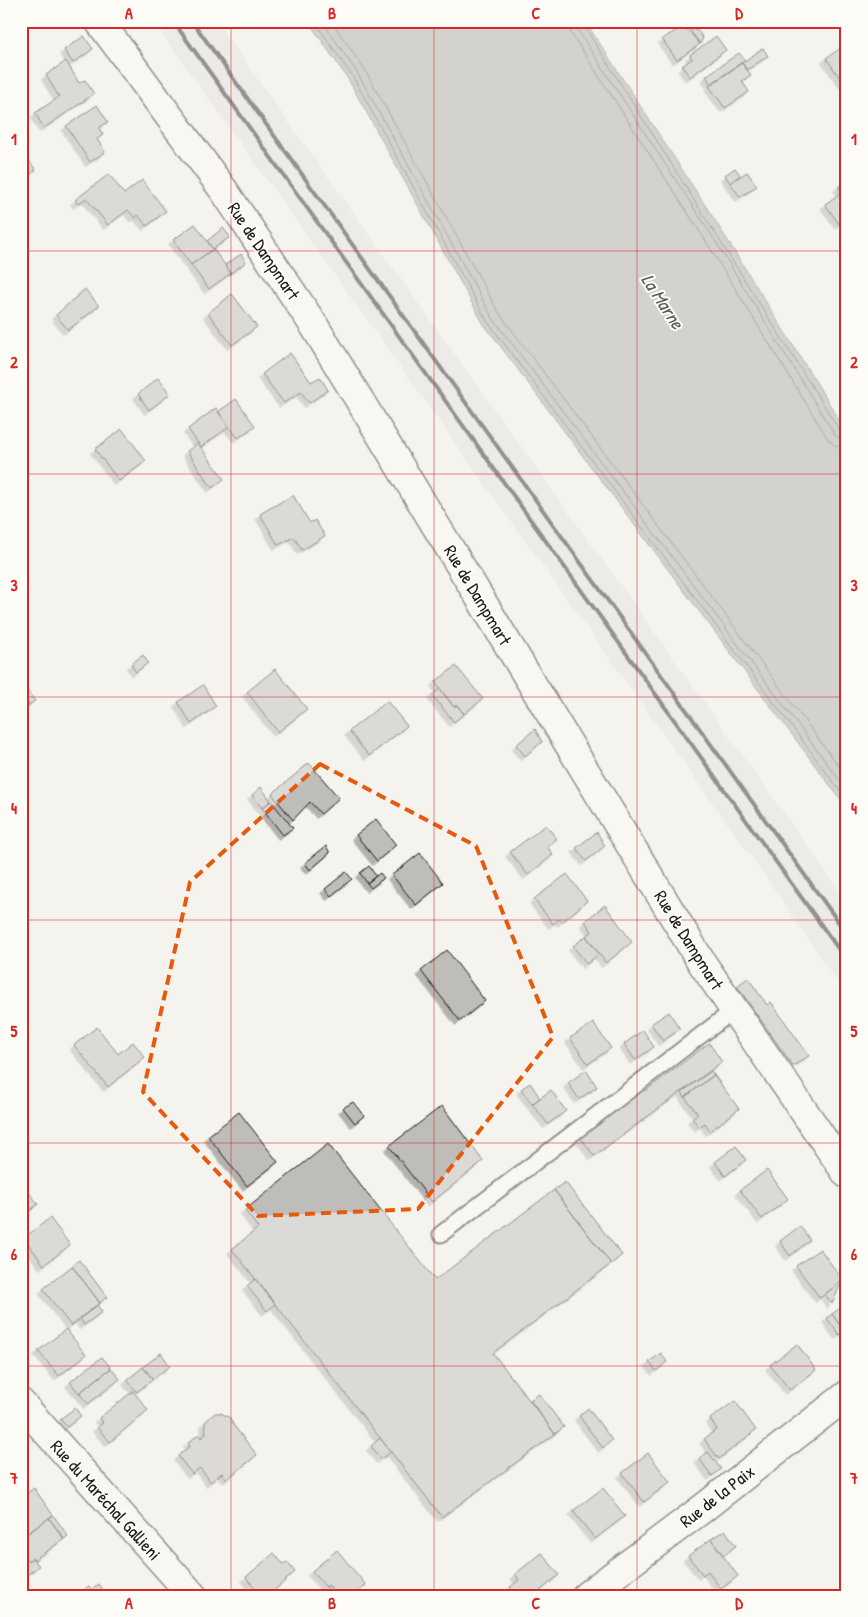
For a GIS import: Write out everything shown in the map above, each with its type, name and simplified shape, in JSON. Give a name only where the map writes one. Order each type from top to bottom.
[{"type":"street","name":"Rue de Dampmart","points":[[99,21],[225,192],[315,328],[625,839],[734,1010],[847,1174]]},
{"type":"street","name":"Rue de la Paix","points":[[586,1596],[847,1395]]},
{"type":"street","name":"Rue du Maréchal Gallieni","points":[[21,1403],[192,1596]]},
{"type":"lane","points":[[441,1234],[734,1010]]},
{"type":"highlighted area","points":[[320,764],[476,846],[553,1037],[418,1209],[258,1216],[143,1092],[190,882]]},
{"type":"shaded area","points":[[153,21],[216,21],[847,901],[847,996],[769,882]]},
{"type":"water","name":"La Marne","points":[[308,21],[585,21],[718,225],[847,432],[847,808],[483,323],[348,79]]},
{"type":"building","points":[[684,26],[700,44],[677,60],[662,39]]},
{"type":"building","points":[[690,30],[697,30],[703,38],[700,44]]},
{"type":"building","points":[[84,36],[93,49],[73,63],[64,50]]},
{"type":"building","points":[[716,36],[726,50],[690,77],[682,66],[692,59],[690,55]]},
{"type":"building","points":[[847,44],[847,88],[826,58]]},
{"type":"building","points":[[763,48],[768,56],[747,70],[742,63]]},
{"type":"building","points":[[739,53],[745,60],[711,84],[706,76]]},
{"type":"building","points":[[66,61],[79,83],[85,80],[94,94],[44,128],[35,113],[59,97],[46,75]]},
{"type":"building","points":[[742,63],[751,75],[742,81],[749,92],[725,108],[709,86]]},
{"type":"building","points":[[97,105],[108,122],[99,128],[103,135],[97,139],[105,152],[90,162],[66,126]]},
{"type":"building","points":[[26,157],[36,170],[23,180],[21,178],[21,161]]},
{"type":"building","points":[[735,168],[740,175],[730,183],[725,175]]},
{"type":"building","points":[[747,172],[757,186],[740,197],[730,183]]},
{"type":"building","points":[[109,174],[124,194],[142,180],[166,211],[147,226],[138,215],[135,218],[128,210],[108,225],[86,198],[78,204],[75,200]]},
{"type":"building","points":[[846,181],[847,183],[847,199],[838,187]]},
{"type":"building","points":[[842,192],[847,199],[847,219],[839,224],[825,204]]},
{"type":"building","points":[[195,224],[213,249],[191,265],[173,240]]},
{"type":"building","points":[[223,228],[230,237],[213,249],[207,241]]},
{"type":"building","points":[[213,249],[231,273],[209,289],[191,265]]},
{"type":"building","points":[[241,254],[246,262],[231,273],[225,265]]},
{"type":"building","points":[[85,289],[99,306],[68,330],[56,315]]},
{"type":"building","points":[[232,294],[257,327],[232,345],[208,313]]},
{"type":"building","points":[[290,353],[311,382],[320,377],[328,390],[309,403],[301,392],[284,403],[262,374]]},
{"type":"building","points":[[158,378],[170,394],[149,410],[138,394]]},
{"type":"building","points":[[236,399],[255,426],[238,438],[218,412]]},
{"type":"building","points":[[216,408],[229,427],[201,447],[188,429]]},
{"type":"building","points":[[122,429],[146,461],[119,481],[95,449]]},
{"type":"building","points":[[198,443],[224,479],[212,488],[187,451]]},
{"type":"building","points":[[293,495],[310,523],[315,520],[325,536],[302,550],[294,537],[278,545],[260,514]]},
{"type":"building","points":[[143,655],[148,663],[136,672],[131,664]]},
{"type":"building","points":[[456,666],[483,699],[464,714],[457,705],[454,707],[435,682]]},
{"type":"building","points":[[275,669],[307,709],[278,732],[247,692]]},
{"type":"building","points":[[21,683],[35,701],[29,705],[21,695]]},
{"type":"building","points":[[203,685],[216,706],[191,724],[178,702]]},
{"type":"building","points":[[440,689],[454,707],[457,705],[464,714],[454,722],[432,695]]},
{"type":"building","points":[[21,695],[29,705],[21,711]]},
{"type":"building","points":[[387,701],[407,726],[369,756],[349,731]]},
{"type":"building","points":[[535,729],[542,742],[525,756],[516,745]]},
{"type":"building","points":[[309,763],[339,798],[321,814],[310,802],[293,820],[272,794]]},
{"type":"building","points":[[261,787],[271,801],[262,808],[252,795]]},
{"type":"building","points":[[271,801],[293,828],[283,835],[262,808]]},
{"type":"building","points":[[376,819],[396,845],[377,861],[356,835]]},
{"type":"building","points":[[546,825],[557,839],[547,846],[553,855],[528,875],[510,852]]},
{"type":"building","points":[[597,832],[605,846],[586,861],[576,848]]},
{"type":"building","points":[[326,846],[330,853],[310,870],[305,863]]},
{"type":"building","points":[[420,853],[443,883],[416,905],[392,875]]},
{"type":"building","points":[[369,866],[376,876],[367,883],[360,873]]},
{"type":"building","points":[[346,872],[352,879],[331,896],[325,889]]},
{"type":"building","points":[[380,873],[384,878],[371,888],[367,883]]},
{"type":"building","points":[[567,874],[587,901],[562,922],[559,919],[553,924],[534,899]]},
{"type":"building","points":[[605,905],[632,942],[606,963],[586,936],[592,932],[585,921]]},
{"type":"building","points":[[586,936],[599,954],[587,964],[573,946]]},
{"type":"building","points":[[447,950],[485,1001],[460,1021],[421,971]]},
{"type":"building","points":[[748,978],[767,1005],[771,1002],[809,1056],[793,1066],[737,986]]},
{"type":"building","points":[[669,1012],[680,1029],[663,1041],[651,1024]]},
{"type":"building","points":[[593,1023],[611,1048],[588,1064],[570,1038]]},
{"type":"building","points":[[97,1027],[118,1054],[133,1042],[145,1057],[108,1087],[74,1045]]},
{"type":"building","points":[[643,1030],[654,1047],[635,1060],[624,1044]]},
{"type":"building","points":[[709,1043],[722,1062],[594,1156],[579,1135],[641,1086],[645,1091]]},
{"type":"building","points":[[586,1070],[597,1087],[579,1099],[568,1083]]},
{"type":"building","points":[[711,1071],[714,1075],[685,1097],[682,1092]]},
{"type":"building","points":[[714,1075],[739,1109],[710,1131],[705,1123],[699,1127],[692,1118],[698,1114],[685,1097]]},
{"type":"building","points":[[530,1083],[540,1098],[532,1104],[521,1089]]},
{"type":"building","points":[[551,1090],[566,1111],[548,1124],[532,1104]]},
{"type":"building","points":[[353,1102],[364,1116],[355,1123],[343,1108]]},
{"type":"building","points":[[442,1106],[483,1161],[432,1202],[389,1146]]},
{"type":"building","points":[[239,1112],[278,1162],[247,1186],[208,1136]]},
{"type":"building","points":[[328,1144],[435,1280],[554,1190],[611,1264],[493,1353],[555,1434],[442,1517],[232,1249],[258,1228],[245,1210]]},
{"type":"building","points":[[736,1146],[746,1160],[725,1176],[715,1162]]},
{"type":"building","points":[[767,1170],[788,1199],[762,1219],[740,1190]]},
{"type":"building","points":[[21,1182],[38,1204],[21,1218]]},
{"type":"building","points":[[565,1182],[622,1255],[611,1264],[554,1190]]},
{"type":"building","points":[[50,1218],[70,1245],[44,1265],[24,1238]]},
{"type":"building","points":[[800,1226],[810,1240],[790,1256],[780,1241]]},
{"type":"building","points":[[820,1249],[843,1280],[820,1298],[796,1266]]},
{"type":"building","points":[[79,1260],[107,1297],[100,1303],[72,1266]]},
{"type":"building","points":[[72,1266],[100,1303],[71,1326],[43,1289]]},
{"type":"building","points":[[255,1279],[275,1304],[267,1311],[247,1286]]},
{"type":"building","points":[[842,1281],[832,1304],[825,1294]]},
{"type":"building","points":[[847,1303],[847,1334],[832,1314]]},
{"type":"building","points":[[97,1305],[102,1312],[84,1325],[80,1318]]},
{"type":"building","points":[[832,1314],[844,1331],[839,1335],[827,1318]]},
{"type":"building","points":[[66,1329],[86,1355],[59,1376],[38,1351]]},
{"type":"building","points":[[797,1344],[816,1370],[790,1390],[770,1365]]},
{"type":"building","points":[[161,1353],[170,1366],[153,1379],[143,1367]]},
{"type":"building","points":[[661,1353],[667,1362],[656,1371],[649,1362]]},
{"type":"building","points":[[102,1357],[111,1368],[79,1393],[70,1382]]},
{"type":"building","points":[[143,1367],[153,1379],[137,1392],[127,1380]]},
{"type":"building","points":[[111,1368],[120,1379],[88,1404],[79,1393]]},
{"type":"building","points":[[133,1391],[148,1410],[110,1442],[97,1427],[103,1423],[99,1418]]},
{"type":"building","points":[[539,1394],[564,1427],[555,1434],[530,1400]]},
{"type":"building","points":[[735,1401],[756,1430],[719,1459],[704,1439],[717,1429],[710,1419]]},
{"type":"building","points":[[75,1408],[81,1416],[67,1427],[60,1419]]},
{"type":"building","points":[[588,1408],[612,1440],[603,1448],[579,1416]]},
{"type":"building","points":[[215,1413],[221,1413],[230,1418],[257,1455],[227,1479],[222,1473],[211,1482],[200,1468],[192,1474],[178,1456],[190,1446],[188,1443],[199,1434],[201,1438],[206,1434],[205,1422]]},
{"type":"building","points":[[380,1438],[391,1452],[381,1459],[371,1446]]},
{"type":"building","points":[[708,1452],[721,1469],[712,1476],[699,1458]]},
{"type":"building","points":[[648,1453],[670,1482],[644,1502],[622,1473]]},
{"type":"building","points":[[34,1488],[53,1515],[23,1537],[21,1534],[21,1498]]},
{"type":"building","points":[[603,1488],[625,1516],[595,1539],[573,1511]]},
{"type":"building","points":[[53,1515],[68,1536],[64,1539],[49,1518]]},
{"type":"building","points":[[49,1518],[64,1539],[34,1560],[33,1558],[28,1561],[22,1553],[26,1550],[21,1538]]},
{"type":"building","points":[[725,1530],[736,1546],[723,1555],[711,1539]]},
{"type":"building","points":[[711,1539],[738,1576],[721,1589],[708,1571],[703,1575],[688,1556]]},
{"type":"building","points":[[21,1542],[26,1550],[22,1553],[28,1561],[33,1558],[39,1566],[21,1579]]},
{"type":"building","points":[[337,1550],[366,1585],[354,1596],[337,1596],[312,1571]]},
{"type":"building","points":[[274,1553],[283,1564],[287,1562],[295,1572],[268,1596],[262,1596],[246,1577]]},
{"type":"building","points":[[542,1553],[559,1575],[534,1596],[517,1596],[510,1587],[519,1580],[515,1574]]},
{"type":"building","points":[[99,1584],[107,1596],[95,1596],[91,1590]]},
{"type":"building","points":[[328,1585],[337,1596],[333,1596],[326,1587]]},
{"type":"building","points":[[89,1586],[95,1596],[76,1596]]},
{"type":"railway","points":[[173,21],[847,961]]},
{"type":"railway","points":[[192,21],[847,934]]}]
